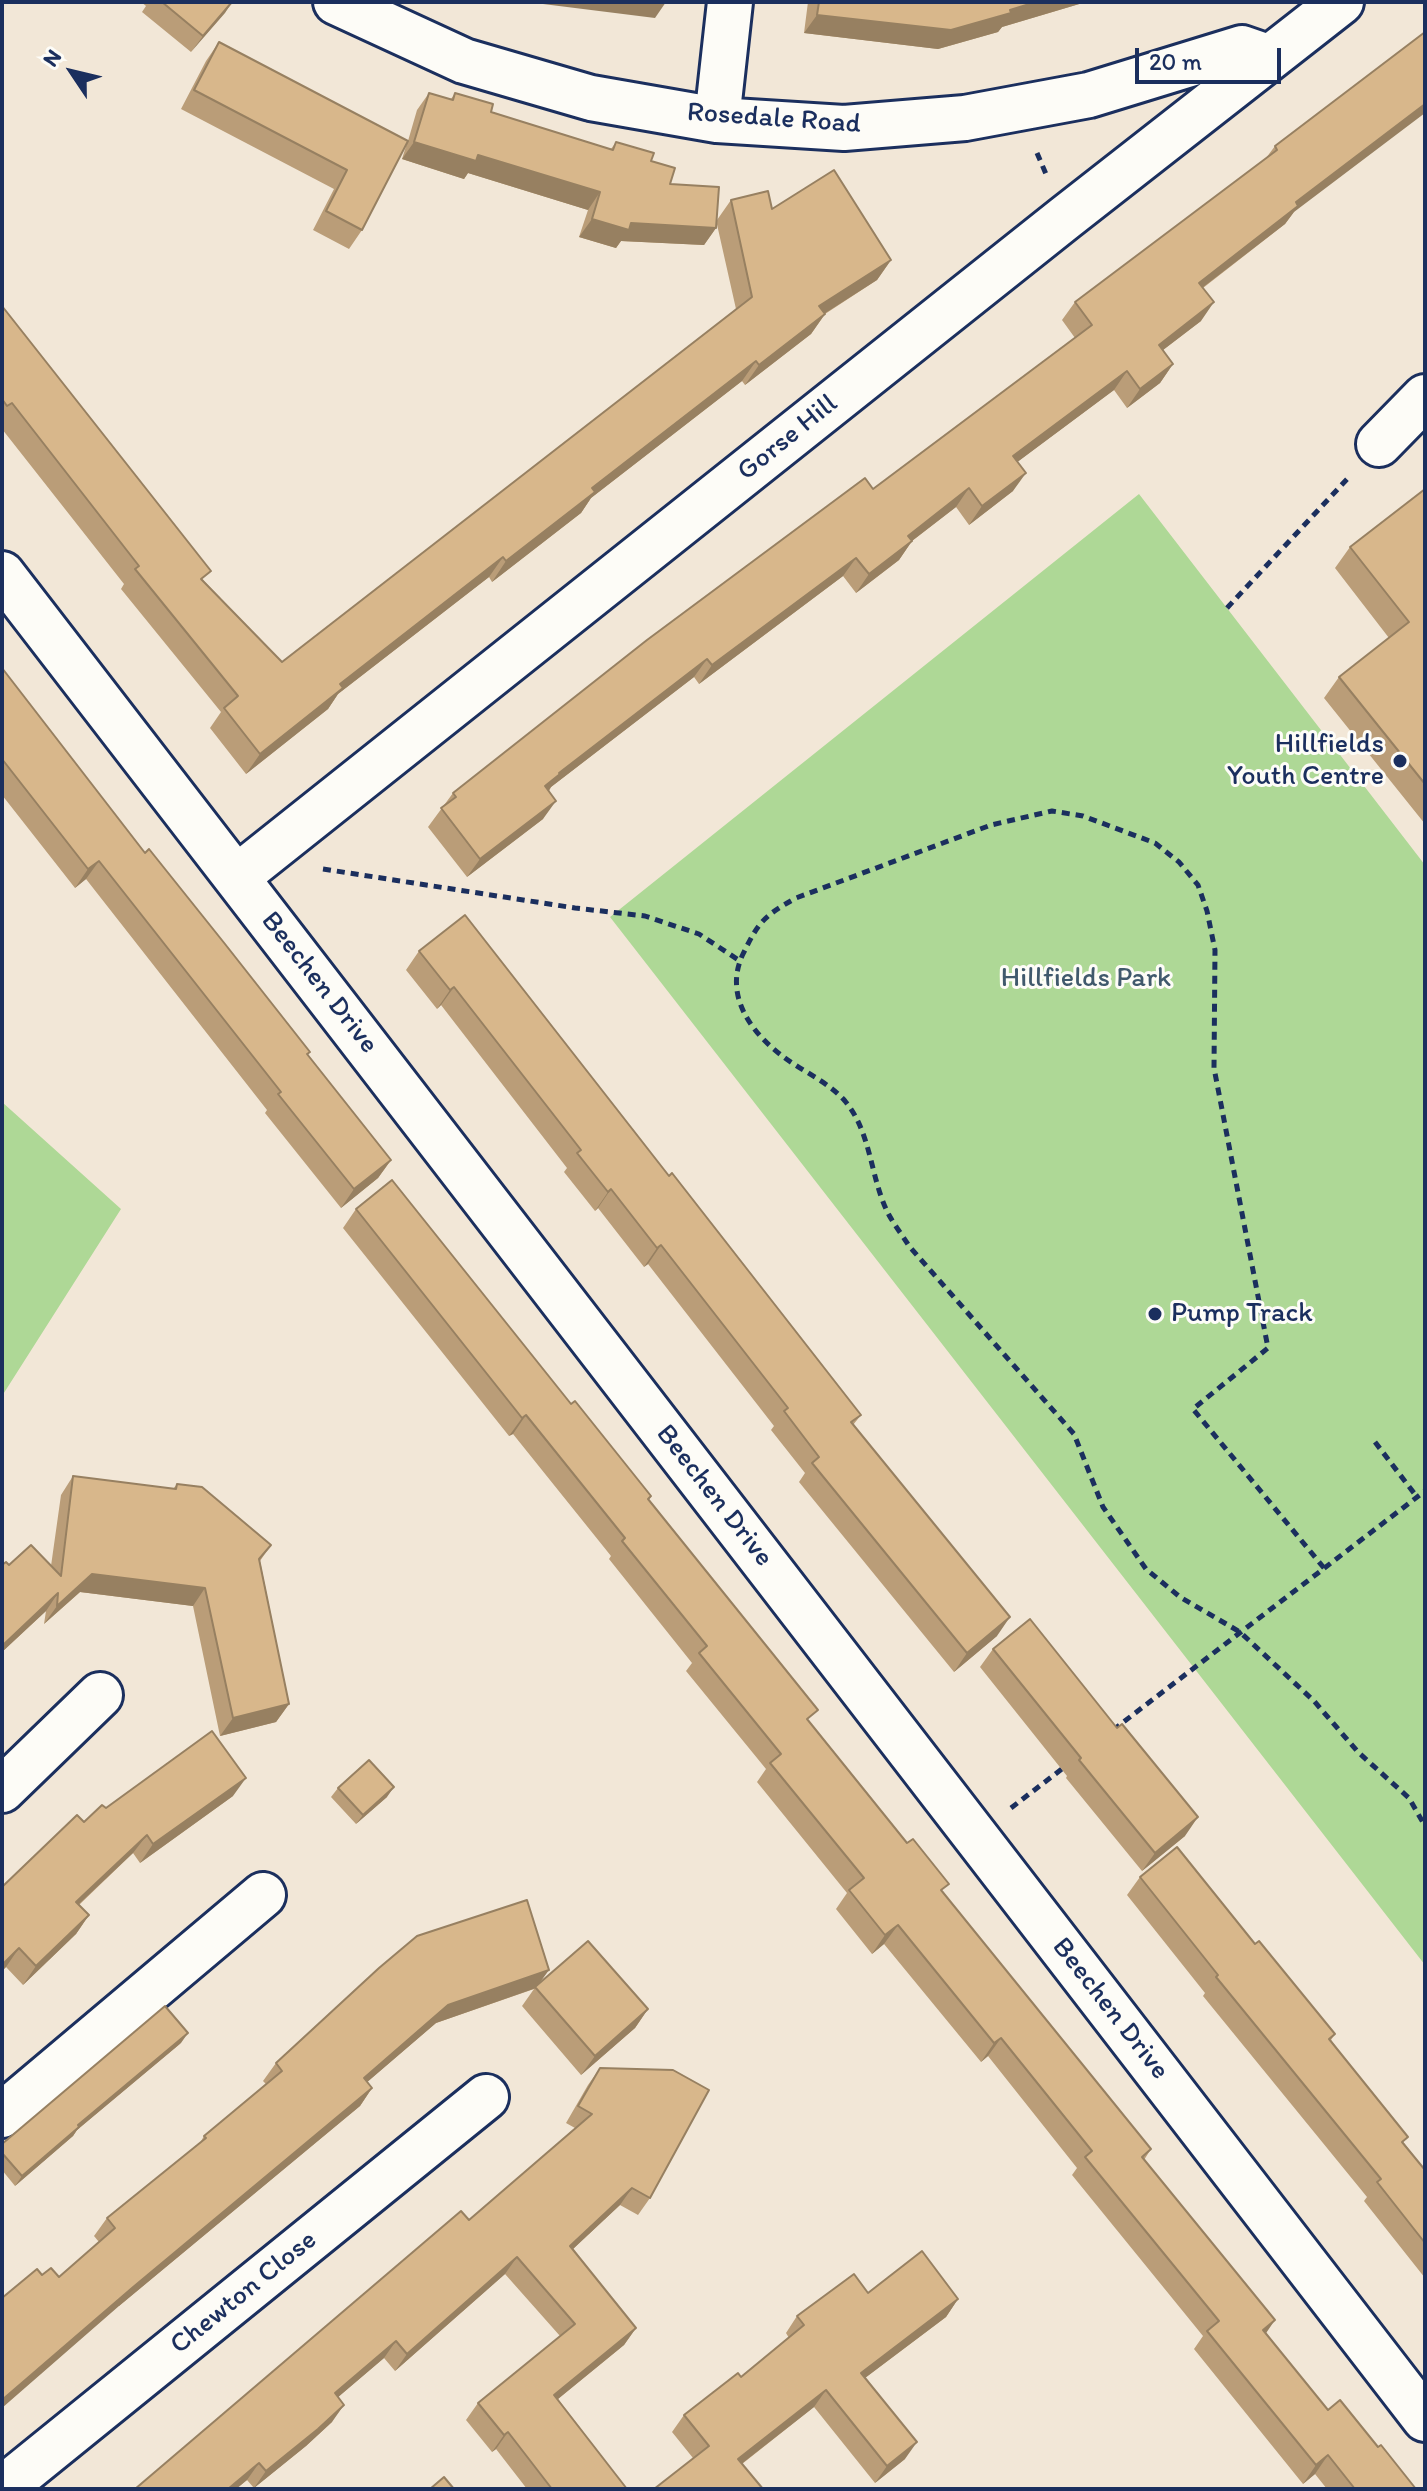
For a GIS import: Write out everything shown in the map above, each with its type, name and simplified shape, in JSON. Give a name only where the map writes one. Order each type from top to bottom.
[{"type":"street","name":"Rosedale Road","points":[[336,2],[464,61],[591,98],[717,120],[844,128],[965,118],[1089,95],[1242,48],[1268,57]]},
{"type":"street","points":[[717,120],[730,2]]},
{"type":"street","name":"Gorse Hill","points":[[249,868],[1341,2]]},
{"type":"street","points":[[1379,444],[1425,397]]},
{"type":"street","name":"Beechen Drive","points":[[2,574],[249,868],[975,1835],[1425,2419]]},
{"type":"street","points":[[2,1790],[100,1695]]},
{"type":"street","points":[[2,2115],[263,1895]]},
{"type":"street","name":"Chewton Close","points":[[2,2489],[486,2097]]},
{"type":"path","points":[[1019,108],[1065,218]]},
{"type":"path","points":[[1227,608],[1379,444]]},
{"type":"path","points":[[1324,1568],[1193,1409],[1268,1348],[1214,1068],[1215,950],[1198,885],[1179,862],[1155,843],[1083,816],[1052,811],[991,825],[796,898],[767,914],[740,961],[735,979],[736,997],[754,1029],[784,1057],[816,1077],[844,1101],[860,1127],[888,1214],[909,1246],[1074,1434],[1103,1507],[1146,1569],[1180,1597],[1240,1632],[1314,1701],[1358,1752],[1409,1798],[1425,1826]]},
{"type":"path","points":[[249,868],[645,916],[699,934],[740,961]]},
{"type":"path","points":[[1375,1442],[1417,1497]]},
{"type":"path","points":[[1102,1738],[1425,1491]]},
{"type":"path","points":[[975,1835],[1076,1758]]},
{"type":"green space","name":"Hillfields Park","points":[[1139,494],[1425,865],[1425,1965],[610,917]]},
{"type":"green space","points":[[2,1102],[121,1209],[2,1396]]},
{"type":"building","points":[[162,2],[232,2],[203,36]]},
{"type":"building","points":[[819,2],[1036,2],[1010,10],[1011,13],[951,30],[817,15]]},
{"type":"building","points":[[1425,32],[1425,104],[1296,202],[1298,206],[1199,283],[1214,302],[1159,345],[1173,364],[1140,389],[1127,371],[1013,456],[1026,473],[982,506],[969,488],[908,536],[912,541],[869,574],[856,558],[712,665],[707,659],[559,773],[545,786],[556,801],[480,859],[441,808],[456,797],[453,793],[647,640],[865,478],[873,489],[1092,325],[1075,302],[1277,150],[1275,146]]},
{"type":"building","points":[[219,42],[408,141],[362,230],[326,211],[347,170],[194,90]]},
{"type":"building","points":[[429,93],[453,100],[455,93],[493,104],[491,112],[613,150],[616,142],[654,153],[651,161],[675,168],[670,184],[719,187],[716,228],[631,223],[629,230],[592,219],[600,192],[478,155],[476,161],[414,142]]},
{"type":"building","points":[[834,170],[891,260],[819,306],[825,314],[759,365],[756,361],[592,488],[595,492],[506,561],[503,557],[340,684],[343,688],[260,754],[224,708],[238,696],[135,569],[139,566],[12,403],[7,406],[2,399],[2,306],[211,571],[201,579],[282,662],[752,297],[731,200],[768,191],[772,209]]},
{"type":"building","points":[[1425,489],[1425,784],[1339,677],[1409,622],[1350,547]]},
{"type":"building","points":[[2,668],[145,853],[149,849],[225,944],[391,1160],[354,1189],[99,861],[88,869],[2,759]]},
{"type":"building","points":[[465,915],[861,1415],[851,1422],[1010,1617],[967,1653],[812,1463],[819,1457],[784,1411],[788,1408],[661,1245],[657,1248],[611,1189],[608,1192],[577,1153],[581,1150],[454,987],[450,990],[419,951]]},
{"type":"building","points":[[392,1180],[571,1404],[575,1401],[651,1496],[648,1499],[818,1710],[807,1719],[907,1843],[913,1839],[949,1884],[941,1890],[1151,2149],[1142,2157],[1275,2320],[1263,2330],[1328,2410],[1340,2400],[1416,2489],[1355,2489],[1328,2455],[1316,2465],[1207,2331],[1219,2321],[1085,2157],[1092,2151],[1001,2038],[994,2043],[898,1925],[885,1935],[849,1890],[864,1878],[770,1763],[781,1754],[699,1653],[707,1646],[622,1541],[625,1538],[526,1415],[522,1418],[356,1209]]},
{"type":"building","points":[[73,1476],[176,1489],[177,1484],[202,1487],[271,1545],[259,1559],[289,1704],[233,1718],[205,1588],[92,1574],[57,1606],[58,1593],[2,1646],[2,1565],[6,1562],[9,1565],[31,1545],[61,1576]]},
{"type":"building","points":[[1030,1619],[1117,1728],[1122,1724],[1198,1817],[1155,1853],[993,1649]]},
{"type":"building","points":[[212,1731],[246,1778],[153,1844],[147,1835],[76,1902],[89,1915],[36,1966],[19,1948],[2,1965],[2,1887],[77,1815],[84,1822],[102,1805],[106,1808]]},
{"type":"building","points":[[369,1760],[394,1787],[363,1815],[338,1788]]},
{"type":"building","points":[[1177,1847],[1255,1944],[1259,1941],[1335,2034],[1329,2039],[1408,2137],[1402,2142],[1425,2170],[1425,2243],[1377,2182],[1381,2179],[1216,1977],[1218,1975],[1140,1877]]},
{"type":"building","points":[[527,1900],[549,1970],[448,2005],[364,2078],[372,2088],[2,2400],[2,2298],[37,2269],[42,2275],[51,2268],[59,2277],[115,2228],[107,2218],[206,2138],[204,2136],[282,2071],[276,2063],[417,1936]]},
{"type":"building","points":[[588,1941],[648,2009],[595,2056],[535,1987]]},
{"type":"building","points":[[165,2006],[188,2033],[22,2176],[2,2153],[2,2144]]},
{"type":"building","points":[[600,2068],[673,2070],[709,2090],[650,2198],[632,2188],[570,2246],[636,2328],[554,2395],[627,2489],[552,2489],[508,2432],[504,2435],[478,2403],[575,2324],[517,2257],[407,2354],[396,2341],[335,2393],[344,2405],[266,2471],[259,2463],[228,2489],[135,2489],[461,2211],[469,2220],[592,2114],[578,2106]]},
{"type":"building","points":[[922,2251],[958,2299],[861,2373],[917,2442],[887,2466],[826,2390],[738,2459],[763,2489],[654,2489],[709,2446],[684,2415],[738,2373],[741,2377],[804,2325],[797,2316],[854,2274],[868,2293]]},
{"type":"building","points":[[444,2477],[454,2489],[430,2489]]},
{"type":"place","name":"Hillfields Youth Centre","points":[[1400,761]]},
{"type":"place","name":"Pump Track","points":[[1155,1314]]}]
